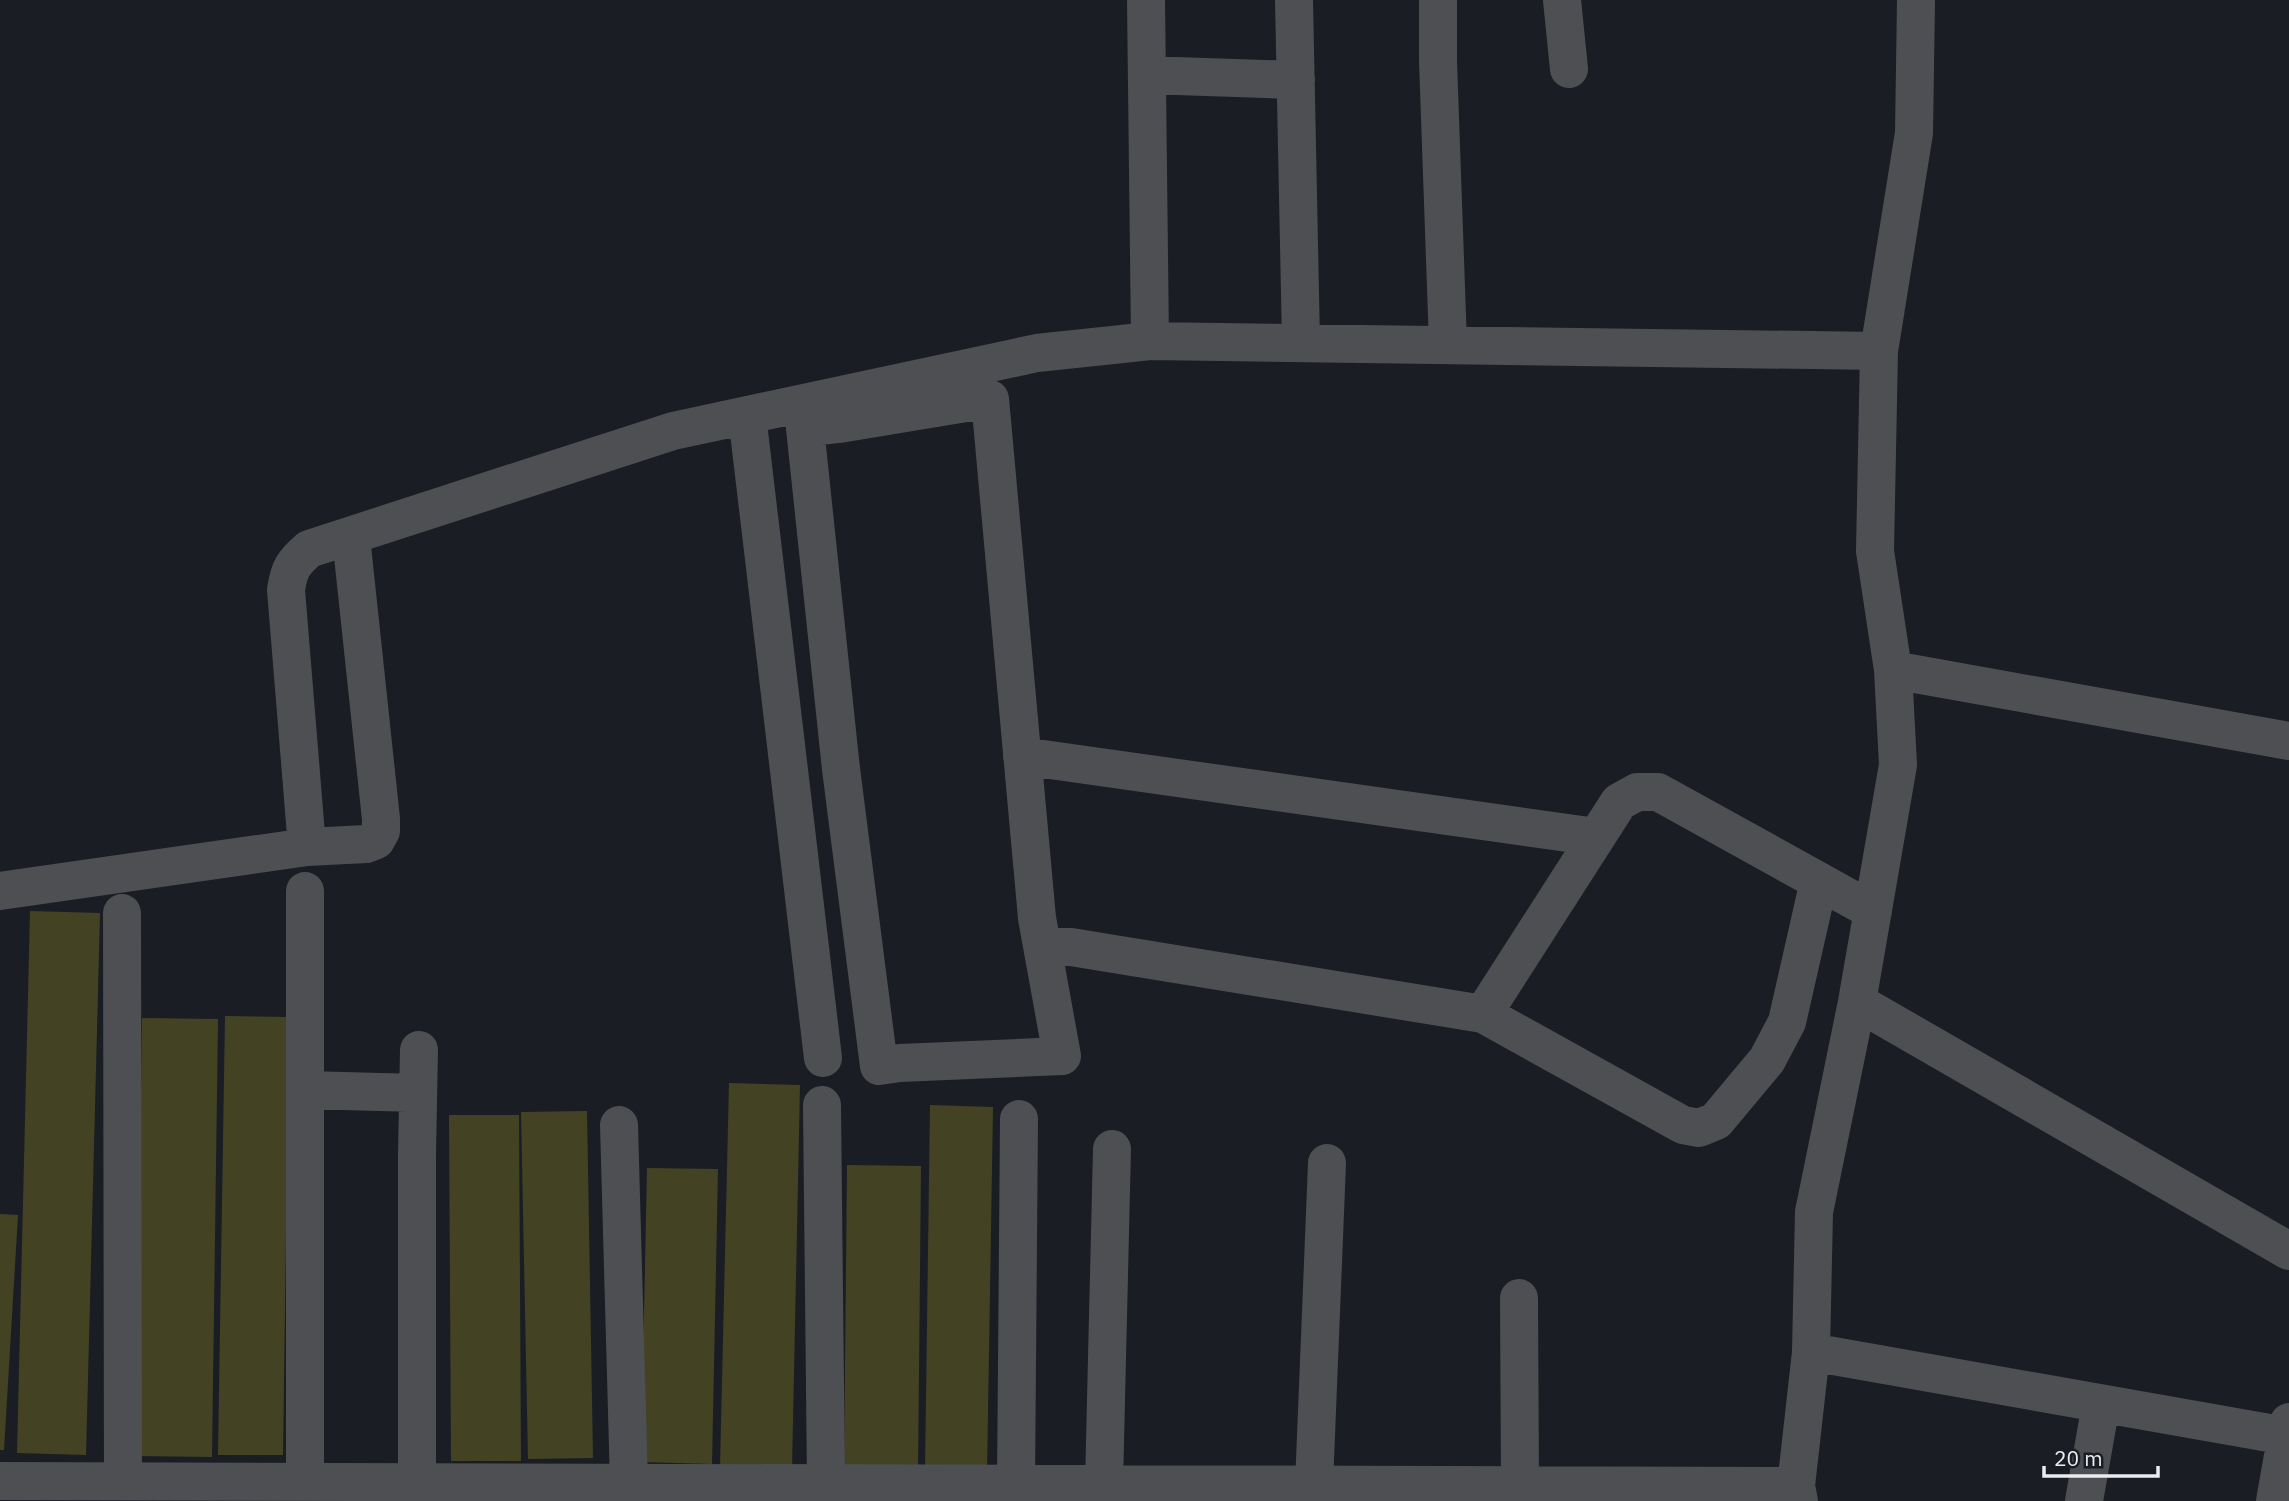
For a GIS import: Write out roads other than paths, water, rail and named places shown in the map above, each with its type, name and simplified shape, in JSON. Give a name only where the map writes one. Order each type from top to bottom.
[{"type":"street","points":[[1146,0],[1150,341]]},
{"type":"street","points":[[1294,0],[1301,342]]},
{"type":"street","points":[[1438,0],[1448,344]]},
{"type":"street","points":[[1562,0],[1569,69]]},
{"type":"street","points":[[0,1481],[141,1488],[305,1482],[346,1491],[417,1482],[539,1492],[629,1483],[744,1492],[1104,1484],[1520,1486],[1797,1493],[1811,1352],[1814,1212],[1857,1002],[1898,765],[1893,670],[1875,551],[1878,351],[1914,133],[1916,0]]},
{"type":"street","points":[[1147,75],[1296,80]]},
{"type":"street","points":[[307,847],[286,590],[288,576],[295,561],[309,550],[673,431],[1037,353],[1150,341],[1878,351]]},
{"type":"street","points":[[990,399],[1022,756],[1037,918],[1062,1056],[878,1066],[841,769],[805,428],[990,399]]},
{"type":"street","points":[[747,415],[822,1058]]},
{"type":"street","points":[[0,891],[307,847],[366,844],[376,840],[381,831],[351,537]]},
{"type":"street","points":[[1893,670],[2289,741]]},
{"type":"street","points":[[1022,756],[1596,837]]},
{"type":"street","points":[[1483,1014],[1619,802],[1637,792],[1658,792],[1873,911]]},
{"type":"street","points":[[1042,946],[1070,947],[1483,1014],[1683,1125],[1699,1128],[1716,1121],[1768,1060],[1787,1022],[1819,881]]},
{"type":"street","points":[[305,891],[305,1482]]},
{"type":"street","points":[[122,913],[141,1488]]},
{"type":"street","points":[[1857,1002],[2289,1251]]},
{"type":"street","points":[[417,1482],[419,1049]]},
{"type":"street","points":[[305,1090],[418,1093]]},
{"type":"street","points":[[822,1105],[840,1489]]},
{"type":"street","points":[[1016,1484],[1019,1119]]},
{"type":"street","points":[[620,1125],[629,1483]]},
{"type":"street","points":[[1104,1484],[1112,1149]]},
{"type":"street","points":[[1314,1485],[1327,1163]]},
{"type":"street","points":[[1519,1298],[1520,1486]]},
{"type":"street","points":[[1811,1352],[2101,1404],[2288,1429],[2274,1501]]},
{"type":"street","points":[[2084,1501],[2101,1404]]}]
